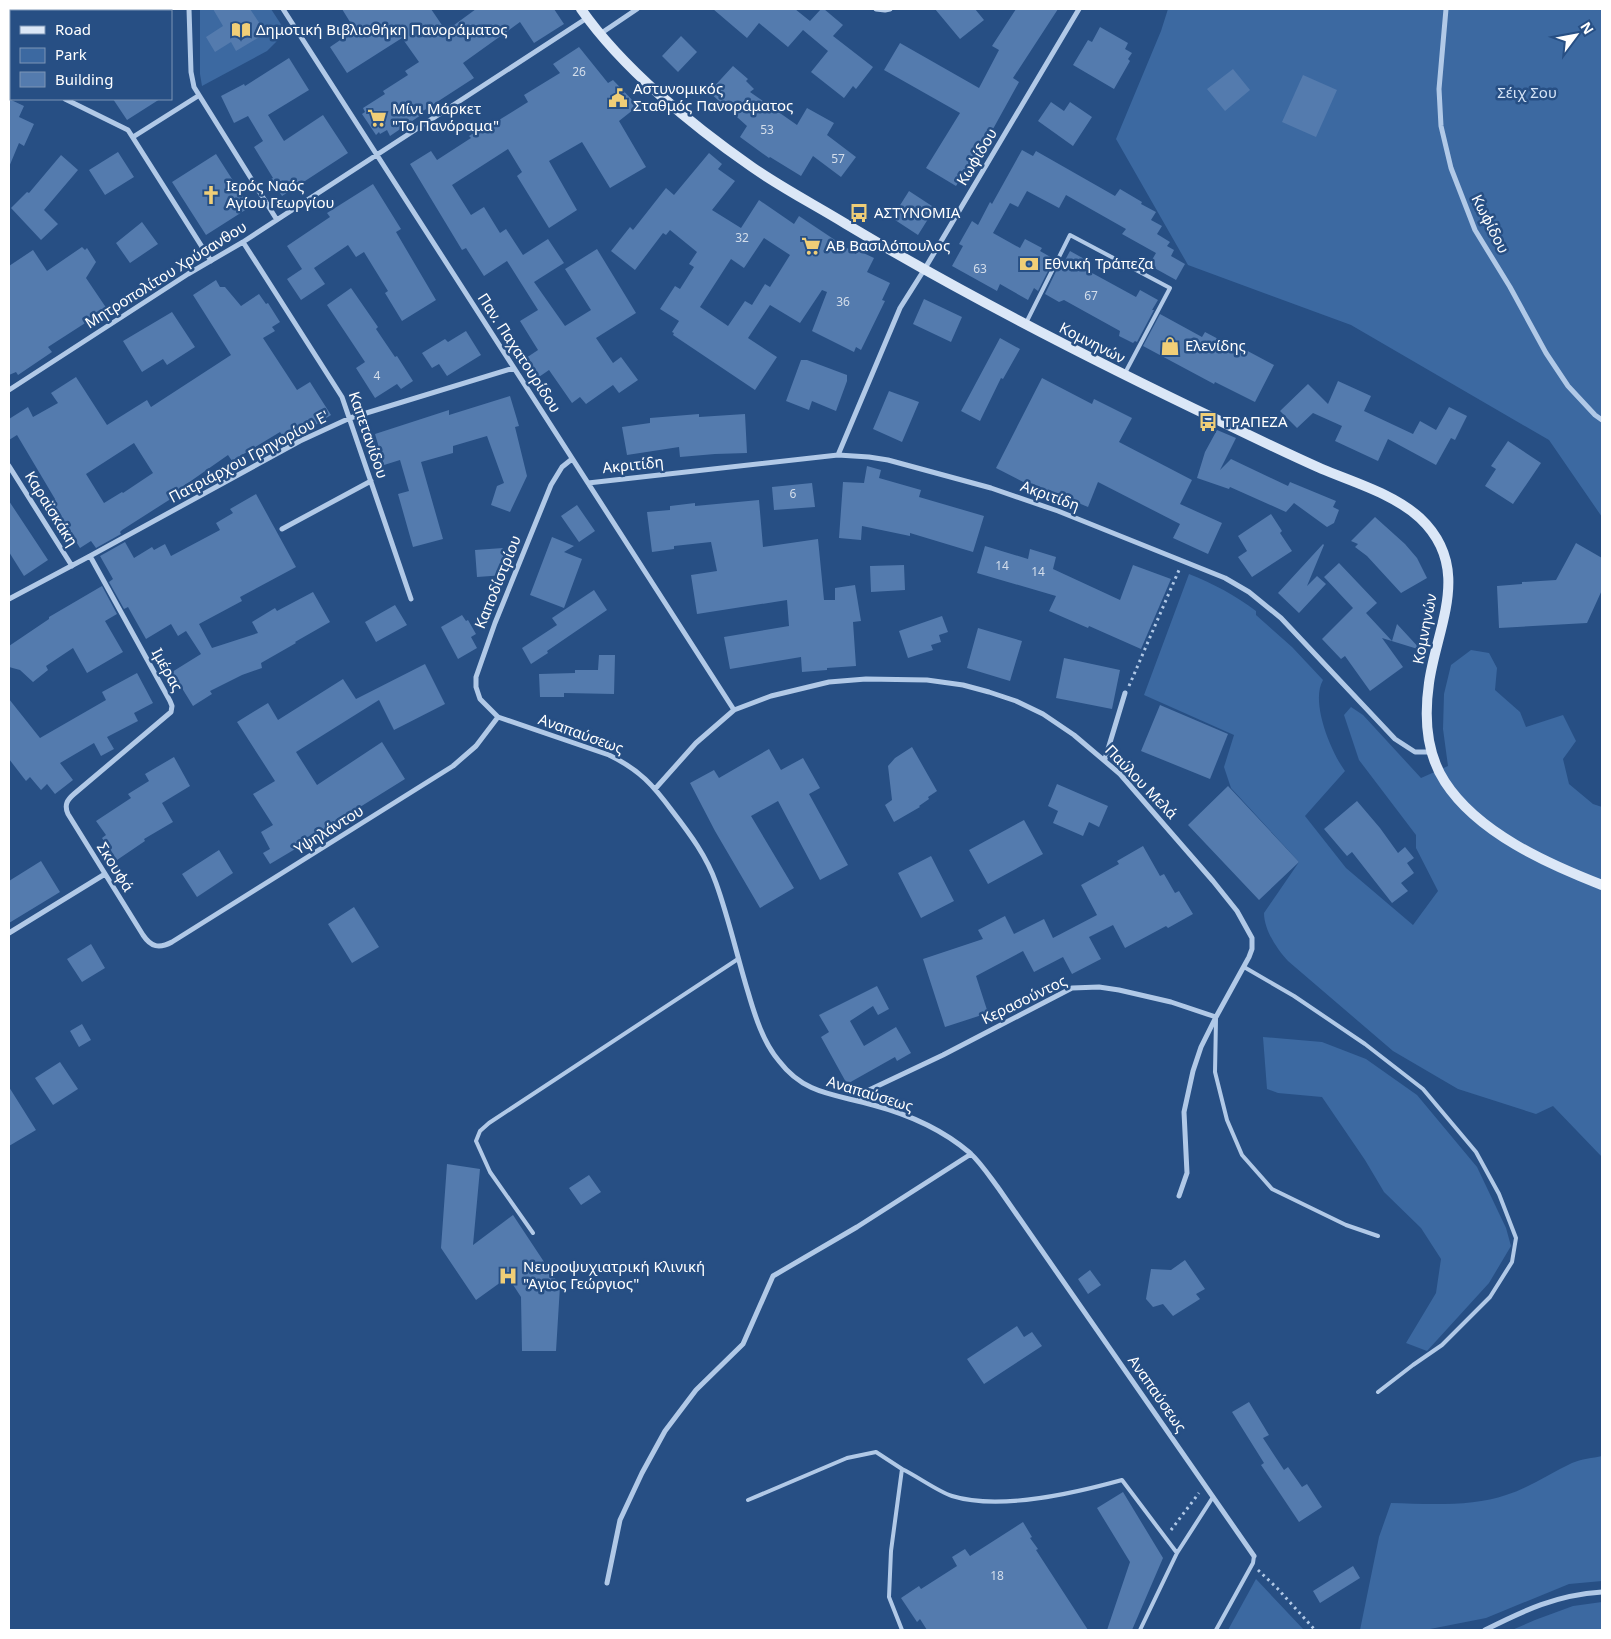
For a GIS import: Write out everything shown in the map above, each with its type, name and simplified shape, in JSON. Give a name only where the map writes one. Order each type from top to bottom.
[{"type":"main road","name":"Κομνηνών","points":[[581,9],[600,34],[652,88],[753,168],[924,270],[1025,325],[1124,376],[1315,466],[1401,503],[1421,519],[1440,546],[1444,557],[1448,590],[1446,616],[1429,680],[1427,730],[1431,752],[1437,767],[1454,794],[1484,822],[1534,855],[1602,886]]},
{"type":"street","points":[[190,9],[191,72],[192,81],[198,96],[276,220]]},
{"type":"street","name":"Παν. Παχατουρίδου","points":[[282,9],[734,710]]},
{"type":"street","points":[[600,34],[637,9]]},
{"type":"street","points":[[876,9],[890,9]]},
{"type":"street","name":"Κωφίδου","points":[[838,455],[900,308],[1080,9]]},
{"type":"street","name":"Κωφίδου","points":[[1446,9],[1439,89],[1441,126],[1450,168],[1476,230],[1546,353],[1568,386],[1602,420]]},
{"type":"street","name":"Μητροπολίτου Χρύσανθου","points":[[9,390],[211,261],[244,242],[587,18]]},
{"type":"street","points":[[133,137],[198,96]]},
{"type":"street","points":[[68,100],[128,130],[211,261]]},
{"type":"street","name":"Καπετανίδου","points":[[244,242],[339,390],[411,599]]},
{"type":"street","name":"Πατριάρχου Γρηγορίου Ε'","points":[[9,599],[292,446],[350,418],[514,368]]},
{"type":"street","name":"Ακριτίδη","points":[[588,483],[838,455],[888,460],[991,488],[1058,511],[1184,560],[1239,585],[1263,603],[1298,635],[1395,739],[1415,752],[1431,752]]},
{"type":"street","name":"Καποδίστρίου","points":[[498,717],[480,699],[476,687],[478,672],[495,622],[551,485],[562,466],[572,459]]},
{"type":"street","name":"Καραϊσκάκη","points":[[9,466],[72,566]]},
{"type":"street","points":[[282,530],[371,481]]},
{"type":"street","name":"Ιμέρας","points":[[74,794],[171,712],[172,708],[170,701],[90,556]]},
{"type":"street","name":"Παύλου Μελά","points":[[655,789],[696,743],[734,710],[771,696],[829,682],[866,679],[927,680],[963,685],[1016,701],[1043,714],[1105,760],[1148,805],[1213,881],[1241,916],[1250,934],[1252,943],[1251,953],[1201,1047],[1187,1094],[1184,1112],[1188,1173],[1179,1196]]},
{"type":"street","points":[[1105,760],[1125,693]]},
{"type":"street","name":"Αναπαύσεως","points":[[498,717],[609,755],[637,770],[655,789],[684,827],[708,865],[718,889],[758,1023],[771,1051],[780,1063],[804,1084],[819,1092],[891,1111],[927,1125],[971,1154],[999,1189],[1254,1556]]},
{"type":"street","name":"Υψηλάντου","points":[[159,946],[172,942],[453,766],[476,746],[498,717]]},
{"type":"street","name":"Σκουφά","points":[[74,794],[67,803],[68,814],[145,939],[159,946]]},
{"type":"street","points":[[9,933],[105,874]]},
{"type":"street","name":"Κερασούντος","points":[[858,1101],[869,1090],[943,1055],[1072,988],[1099,987],[1119,990],[1171,1002],[1216,1017]]},
{"type":"street","points":[[607,1583],[620,1520],[664,1431],[696,1390],[743,1344],[774,1276],[971,1154]]},
{"type":"street","points":[[1485,1630],[1560,1598],[1576,1594],[1602,1592]]},
{"type":"lane","points":[[1025,325],[1070,235],[1170,288],[1124,376]]},
{"type":"lane","points":[[533,1233],[490,1172],[476,1140],[480,1131],[489,1123],[738,959]]},
{"type":"lane","points":[[1244,967],[1294,996],[1364,1044],[1423,1089],[1476,1152],[1499,1194],[1516,1238],[1512,1262],[1490,1297],[1442,1345],[1378,1392]]},
{"type":"lane","points":[[1216,1017],[1215,1072],[1227,1120],[1242,1155],[1272,1189],[1346,1225],[1378,1236]]},
{"type":"lane","points":[[748,1500],[847,1458],[876,1452],[902,1469],[952,1496],[987,1501],[1036,1499],[1122,1480],[1177,1553]]},
{"type":"lane","points":[[902,1469],[891,1551],[889,1597],[902,1630]]},
{"type":"lane","points":[[1140,1630],[1177,1553],[1213,1496]]},
{"type":"lane","points":[[1216,1630],[1252,1564],[1254,1556]]},
{"type":"path","points":[[1125,693],[1184,560]]},
{"type":"path","points":[[1165,1538],[1205,1484]]},
{"type":"path","points":[[1252,1564],[1277,1588],[1315,1630]]},
{"type":"green space","points":[[200,9],[271,9],[286,32],[267,51],[202,86],[200,74]]},
{"type":"green space","name":"Σέιχ Σου","points":[[1168,9],[1602,9],[1602,517],[1549,440],[1351,325],[1188,265],[1116,139],[1161,31]]},
{"type":"green space","points":[[1189,574],[1224,590],[1256,611],[1256,615],[1292,647],[1323,680],[1319,701],[1324,727],[1328,740],[1345,771],[1305,816],[1346,868],[1413,925],[1438,891],[1416,848],[1416,835],[1359,760],[1344,715],[1351,707],[1363,715],[1421,778],[1448,766],[1443,729],[1444,694],[1451,665],[1471,650],[1489,653],[1497,668],[1495,690],[1520,712],[1526,727],[1563,715],[1576,741],[1563,759],[1569,784],[1593,804],[1602,807],[1602,1157],[1553,1106],[1536,1114],[1458,1089],[1393,1051],[1288,961],[1280,951],[1266,926],[1264,913],[1299,862],[1231,788],[1224,767],[1234,735],[1144,695]]},
{"type":"green space","points":[[1263,1037],[1322,1042],[1366,1059],[1417,1095],[1477,1167],[1506,1228],[1511,1246],[1489,1283],[1427,1351],[1406,1343],[1436,1293],[1441,1259],[1421,1228],[1384,1192],[1365,1160],[1322,1097],[1278,1093],[1267,1089]]},
{"type":"green space","points":[[1602,1456],[1602,1581],[1569,1584],[1486,1618],[1425,1630],[1360,1630],[1379,1537],[1391,1503],[1449,1504],[1493,1499],[1523,1488],[1572,1463]]},
{"type":"green space","points":[[1256,1579],[1304,1630],[1228,1630]]},
{"type":"green space","points":[[1602,1602],[1602,1630],[1512,1630],[1573,1606]]},
{"type":"building","name":"Δημοτική Βιβλιοθήκη Πανοράματος","points":[[213,9],[250,9],[266,33],[236,51],[231,42],[215,52],[206,37],[223,26]]},
{"type":"building","points":[[342,9],[431,9],[446,31],[476,9],[554,9],[564,24],[534,43],[520,22],[463,63],[474,78],[420,113],[421,115],[390,136],[387,130],[376,135],[362,114],[365,112],[363,108],[385,94],[383,91],[408,75],[405,71],[419,62],[402,38],[347,73],[330,47],[355,30]]},
{"type":"building","points":[[713,9],[795,9],[810,21],[821,9],[824,9],[843,25],[833,36],[873,67],[856,89],[853,86],[844,98],[811,72],[828,51],[803,30],[788,47],[759,23],[747,38]]},
{"type":"building","points":[[935,9],[975,9],[984,20],[960,39]]},
{"type":"building","points":[[1016,9],[1058,9],[1013,78],[1019,82],[993,129],[991,128],[956,186],[926,168],[960,113],[884,70],[900,43],[979,88],[999,50],[992,46]]},
{"type":"building","points":[[1100,27],[1128,43],[1125,49],[1132,53],[1128,59],[1130,61],[1114,89],[1073,65],[1088,40],[1092,42]]},
{"type":"building","points":[[681,36],[697,52],[678,72],[662,56]]},
{"type":"building","points":[[579,47],[608,83],[613,80],[638,106],[619,121],[646,167],[610,188],[582,142],[549,161],[577,210],[549,228],[517,176],[522,172],[508,149],[452,185],[471,215],[484,207],[500,233],[506,229],[523,255],[548,239],[564,263],[534,282],[565,326],[591,310],[565,269],[597,249],[636,313],[596,338],[613,363],[621,357],[638,380],[619,393],[613,385],[586,404],[580,397],[572,403],[549,370],[536,379],[523,360],[538,350],[520,321],[538,310],[507,261],[484,276],[466,248],[462,250],[410,164],[431,151],[437,160],[471,138],[469,136],[485,126],[486,128],[528,102],[524,95],[560,73],[553,64]]},
{"type":"building","points":[[289,58],[309,90],[268,115],[284,141],[323,115],[348,153],[282,196],[254,147],[263,141],[248,116],[234,123],[221,96],[244,84],[245,86]]},
{"type":"building","points":[[733,66],[748,79],[746,81],[754,89],[750,92],[797,125],[807,108],[834,123],[827,135],[856,157],[841,177],[813,156],[801,176],[769,158],[740,137],[747,126],[709,92]]},
{"type":"building","points":[[1233,69],[1250,90],[1225,111],[1207,89]]},
{"type":"building","points":[[1303,75],[1337,90],[1316,137],[1282,122]]},
{"type":"building","points":[[9,99],[24,106],[19,117],[34,124],[24,146],[19,143],[9,167]]},
{"type":"building","points":[[114,100],[158,100],[127,120]]},
{"type":"building","points":[[1051,102],[1064,111],[1070,102],[1092,117],[1073,146],[1038,121]]},
{"type":"building","points":[[1022,150],[1033,156],[1036,151],[1115,196],[1120,189],[1156,212],[1151,220],[1162,226],[1157,234],[1170,242],[1167,246],[1174,250],[1171,256],[1185,264],[1176,280],[1149,265],[1156,253],[1122,234],[1126,229],[1066,195],[1059,208],[1027,191],[1018,207],[1010,203],[993,233],[1020,248],[1025,239],[1042,248],[1040,251],[1054,259],[1038,291],[1034,288],[1028,300],[1000,284],[997,291],[952,266],[963,246],[959,244],[972,221],[978,225]]},
{"type":"building","points":[[118,152],[134,177],[105,195],[89,170]]},
{"type":"building","points":[[709,153],[722,164],[718,169],[735,181],[712,210],[741,228],[759,200],[794,224],[799,216],[856,254],[857,250],[874,258],[867,272],[890,283],[882,300],[885,301],[861,350],[856,347],[854,352],[812,331],[827,292],[822,290],[800,323],[770,305],[748,338],[777,357],[755,390],[673,335],[674,333],[672,332],[679,321],[660,309],[675,286],[680,289],[694,267],[689,264],[697,252],[670,230],[666,235],[663,233],[635,270],[611,251],[630,227],[633,230],[666,188],[674,195]],"holes":[[[764,238],[790,255],[770,287],[765,284],[752,305],[745,301],[728,326],[700,307],[731,259],[744,268]]]},
{"type":"building","name":"Ιερός Ναός Αγίου Γεωργίου","points":[[216,154],[250,207],[206,235],[172,182]]},
{"type":"building","points":[[61,155],[78,170],[44,210],[58,224],[41,240],[11,208],[27,192],[29,193]]},
{"type":"building","points":[[373,184],[401,229],[396,232],[436,300],[402,321],[385,293],[388,291],[364,252],[356,257],[348,245],[314,268],[325,284],[301,300],[287,279],[302,269],[287,246],[330,217],[327,213]]},
{"type":"building","points":[[909,191],[935,208],[918,235],[892,218]]},
{"type":"building","points":[[142,222],[158,244],[130,263],[116,243]]},
{"type":"building","points":[[82,247],[85,250],[87,248],[96,262],[86,278],[107,309],[48,347],[52,352],[18,375],[16,372],[9,375],[9,266],[33,250],[47,271]]},
{"type":"building","points":[[1070,251],[1088,261],[1083,268],[1136,297],[1140,290],[1158,300],[1137,342],[1133,343],[1119,336],[1120,331],[1064,300],[1059,302],[1045,294],[1060,263],[1063,264]]},
{"type":"building","points":[[216,280],[220,287],[225,287],[241,306],[259,294],[266,304],[268,303],[280,322],[272,327],[275,331],[263,338],[297,390],[310,382],[331,415],[287,443],[280,432],[232,461],[228,455],[178,490],[180,493],[122,530],[121,534],[96,548],[91,541],[80,548],[51,501],[55,499],[17,435],[9,440],[9,419],[28,407],[33,417],[58,403],[51,393],[76,377],[107,425],[147,400],[151,407],[231,355],[193,295]],"holes":[[[134,443],[153,473],[104,503],[86,474]]]},
{"type":"building","points":[[351,288],[378,327],[376,329],[413,381],[401,389],[397,384],[375,398],[356,368],[365,362],[327,305]]},
{"type":"building","points":[[924,299],[962,317],[951,342],[913,324]]},
{"type":"building","points":[[172,312],[195,347],[167,365],[163,359],[142,372],[123,341]]},
{"type":"building","points":[[1160,314],[1202,337],[1205,332],[1241,351],[1242,348],[1274,365],[1255,402],[1215,382],[1214,384],[1143,346]]},
{"type":"building","points":[[466,331],[481,355],[447,376],[439,364],[432,368],[422,353],[445,339],[448,342]]},
{"type":"building","points":[[1000,338],[1020,349],[1003,379],[1001,378],[980,421],[961,411]]},
{"type":"building","points":[[801,360],[807,360],[847,375],[847,381],[836,411],[812,401],[809,410],[786,401]]},
{"type":"building","points":[[1042,378],[1092,404],[1094,399],[1132,418],[1119,442],[1192,480],[1180,504],[1222,523],[1208,554],[1173,538],[1180,524],[1098,482],[1088,507],[1028,482],[1027,484],[996,468]]},
{"type":"building","points":[[1338,381],[1371,396],[1364,411],[1413,434],[1420,421],[1436,430],[1449,407],[1467,416],[1455,440],[1451,438],[1436,465],[1388,439],[1378,461],[1335,441],[1342,426],[1313,413],[1297,428],[1280,411],[1308,384],[1328,404]]},
{"type":"building","points":[[889,391],[919,402],[902,442],[873,429]]},
{"type":"building","points":[[510,396],[519,426],[515,427],[527,476],[510,512],[491,505],[497,486],[504,483],[487,436],[453,446],[453,453],[421,462],[443,539],[413,547],[398,494],[409,491],[400,460],[384,465],[375,434],[449,410],[449,415]]},
{"type":"building","points":[[699,414],[699,417],[745,414],[747,453],[680,457],[679,447],[627,455],[622,427],[650,423],[650,418]]},
{"type":"building","points":[[1217,430],[1236,438],[1220,470],[1231,459],[1288,486],[1290,482],[1336,501],[1333,507],[1339,510],[1334,523],[1327,527],[1294,503],[1286,512],[1230,487],[1229,489],[1197,478],[1205,452]]},
{"type":"building","points":[[1508,441],[1541,463],[1513,504],[1485,486],[1496,469],[1491,466]]},
{"type":"building","points":[[867,466],[881,470],[879,478],[921,490],[919,497],[984,516],[973,552],[910,533],[910,536],[862,526],[861,540],[839,538],[843,482],[864,483]]},
{"type":"building","points":[[812,483],[815,507],[774,510],[772,487]]},
{"type":"building","points":[[256,494],[296,567],[240,597],[242,601],[199,624],[212,648],[258,633],[252,622],[275,608],[277,611],[313,592],[330,622],[261,663],[262,668],[242,675],[210,691],[212,694],[193,706],[172,672],[201,654],[186,631],[178,636],[171,624],[146,639],[128,607],[124,609],[109,582],[113,579],[100,556],[125,542],[134,558],[152,547],[154,550],[165,544],[171,556],[220,530],[216,523],[233,513],[230,509]]},
{"type":"building","points":[[759,500],[763,547],[818,539],[824,600],[835,600],[835,588],[855,585],[861,621],[853,622],[856,666],[802,672],[801,657],[730,669],[724,637],[789,626],[787,600],[697,614],[691,575],[717,571],[711,542],[674,546],[674,549],[652,552],[647,512],[670,510],[670,506],[695,503],[695,506]]},
{"type":"building","points":[[9,501],[48,560],[24,576],[9,552]]},
{"type":"building","points":[[577,505],[595,531],[579,542],[561,516]]},
{"type":"building","points":[[1271,514],[1282,531],[1280,533],[1292,551],[1252,577],[1238,557],[1247,551],[1238,536]]},
{"type":"building","points":[[1375,517],[1405,544],[1417,558],[1427,578],[1401,593],[1367,556],[1355,547],[1358,544],[1351,541]]},
{"type":"building","points":[[552,537],[574,546],[564,552],[582,559],[564,608],[530,595]]},
{"type":"building","points":[[1576,543],[1602,558],[1602,590],[1587,623],[1499,628],[1497,586],[1556,580]]},
{"type":"building","points":[[1323,544],[1307,586],[1317,576],[1326,584],[1299,613],[1278,593]]},
{"type":"building","points":[[985,546],[1028,559],[1030,549],[1056,557],[1053,569],[1120,600],[1133,565],[1171,579],[1141,649],[1049,611],[1056,596],[977,573]]},
{"type":"building","points":[[503,548],[505,575],[477,577],[475,550]]},
{"type":"building","points":[[1339,563],[1377,603],[1366,613],[1392,641],[1397,624],[1421,650],[1382,638],[1403,667],[1370,691],[1345,656],[1341,659],[1322,639],[1353,608],[1324,577]]},
{"type":"building","points":[[904,565],[905,590],[871,592],[870,566]]},
{"type":"building","points":[[102,586],[117,614],[105,621],[123,652],[87,673],[73,648],[46,666],[48,670],[33,682],[20,670],[9,667],[9,646],[49,619],[49,617]]},
{"type":"building","points":[[594,590],[607,610],[531,664],[522,648],[557,625],[552,618]]},
{"type":"building","points":[[395,605],[407,625],[376,642],[365,622]]},
{"type":"building","points":[[462,615],[466,621],[468,620],[476,634],[471,637],[477,648],[458,659],[441,627]]},
{"type":"building","points":[[942,616],[948,632],[939,635],[941,642],[931,645],[933,650],[908,658],[899,631]]},
{"type":"building","points":[[978,628],[1022,641],[1010,681],[967,668]]},
{"type":"building","points":[[599,655],[615,655],[614,694],[564,693],[564,697],[540,697],[539,674],[575,673],[575,670],[598,670]]},
{"type":"building","points":[[1064,658],[1120,670],[1112,709],[1056,698]]},
{"type":"building","points":[[425,664],[445,704],[394,730],[379,700],[296,752],[317,785],[382,742],[405,779],[323,830],[325,833],[308,844],[307,842],[270,864],[263,853],[270,849],[261,832],[273,825],[253,794],[275,781],[237,722],[268,703],[278,720],[343,679],[356,699]]},
{"type":"building","points":[[137,673],[153,703],[134,713],[138,721],[107,737],[114,749],[101,756],[94,743],[60,763],[73,780],[55,794],[47,784],[41,790],[30,777],[26,781],[9,759],[9,699],[40,738],[106,700],[102,692]]},
{"type":"building","points":[[1160,705],[1228,734],[1210,779],[1141,751]]},
{"type":"building","points":[[912,747],[937,791],[928,797],[929,799],[920,807],[894,822],[885,805],[892,800],[888,766],[895,758]]},
{"type":"building","points":[[769,749],[781,770],[803,758],[820,788],[809,794],[848,865],[820,880],[778,801],[751,816],[794,888],[760,908],[715,831],[690,783],[714,770],[719,778]]},
{"type":"building","points":[[174,757],[190,786],[162,803],[173,822],[144,839],[145,841],[117,860],[102,838],[106,835],[96,821],[131,798],[128,794],[149,781],[145,774]]},
{"type":"building","points":[[1057,784],[1108,806],[1099,827],[1089,822],[1083,836],[1053,823],[1058,811],[1048,806]]},
{"type":"building","points":[[1228,786],[1299,862],[1259,900],[1188,825]]},
{"type":"building","points":[[1357,801],[1398,853],[1405,847],[1414,858],[1407,863],[1414,873],[1401,883],[1408,891],[1392,903],[1352,852],[1347,856],[1324,829]]},
{"type":"building","points":[[1024,820],[1043,854],[988,884],[969,850]]},
{"type":"building","points":[[1143,846],[1160,876],[1164,874],[1175,893],[1179,891],[1193,914],[1125,948],[1113,925],[1089,937],[1101,959],[1072,974],[1063,957],[1034,972],[1023,951],[976,976],[988,1013],[945,1027],[923,959],[983,939],[978,930],[1005,916],[1014,934],[1044,919],[1053,938],[1097,915],[1081,885],[1119,864],[1117,861]]},
{"type":"building","points":[[219,850],[233,873],[197,897],[182,874]]},
{"type":"building","points":[[931,856],[954,901],[921,918],[898,873]]},
{"type":"building","points":[[41,861],[60,892],[9,923],[9,881]]},
{"type":"building","points":[[354,907],[379,947],[352,963],[328,924]]},
{"type":"building","points":[[91,944],[105,968],[82,982],[67,959]]},
{"type":"building","points":[[877,986],[889,1009],[878,1015],[873,1006],[850,1021],[864,1046],[896,1027],[911,1053],[897,1061],[895,1057],[847,1084],[821,1037],[829,1032],[819,1015]]},
{"type":"building","points":[[82,1024],[91,1040],[79,1047],[70,1031]]},
{"type":"building","points":[[60,1062],[78,1089],[53,1105],[35,1078]]},
{"type":"building","points":[[9,1087],[36,1130],[9,1146]]},
{"type":"building","points":[[447,1164],[480,1169],[473,1245],[513,1215],[560,1286],[556,1351],[522,1351],[521,1297],[508,1277],[476,1300],[441,1248]]},
{"type":"building","points":[[589,1175],[601,1192],[581,1205],[569,1188]]},
{"type":"building","points":[[1185,1260],[1205,1289],[1196,1294],[1200,1299],[1173,1316],[1163,1304],[1153,1307],[1146,1299],[1151,1269],[1171,1270]]},
{"type":"building","points":[[1090,1270],[1101,1285],[1088,1294],[1078,1279]]},
{"type":"building","points":[[1017,1326],[1024,1337],[1032,1332],[1042,1346],[984,1384],[967,1359]]},
{"type":"building","points":[[1249,1402],[1269,1435],[1263,1438],[1284,1470],[1288,1467],[1302,1487],[1307,1484],[1322,1507],[1299,1522],[1261,1465],[1264,1463],[1232,1412]]},
{"type":"building","points":[[1123,1492],[1163,1558],[1132,1630],[1107,1630],[1130,1562],[1097,1508]]},
{"type":"building","points":[[1023,1522],[1032,1537],[1030,1538],[1038,1549],[1036,1550],[1088,1630],[927,1630],[920,1619],[917,1622],[901,1598],[919,1586],[921,1589],[957,1566],[952,1557],[965,1549],[970,1556]]},
{"type":"building","points":[[1353,1566],[1360,1578],[1320,1603],[1313,1591]]},
{"type":"place","name":"Δημοτική Βιβλιοθήκη Πανοράματος","points":[[241,30]]},
{"type":"place","name":"Αστυνομικός Σταθμός Πανοράματος","points":[[618,98]]},
{"type":"place","name":"Μίνι Μάρκετ \"Το Πανόραμα\"","points":[[377,118]]},
{"type":"place","name":"Ιερός Ναός Αγίου Γεωργίου","points":[[211,195]]},
{"type":"place","name":"ΑΣΤΥΝΟΜΙΑ","points":[[859,213]]},
{"type":"place","name":"ΑΒ Βασιλόπουλος","points":[[811,246]]},
{"type":"place","name":"Εθνική Τράπεζα","points":[[1029,264]]},
{"type":"place","name":"Ελενίδης","points":[[1170,346]]},
{"type":"place","name":"ΤΡΑΠΕΖΑ","points":[[1208,422]]},
{"type":"place","name":"Νευροψυχιατρική Κλινική \"Αγιος Γεώργιος\"","points":[[508,1276]]}]
